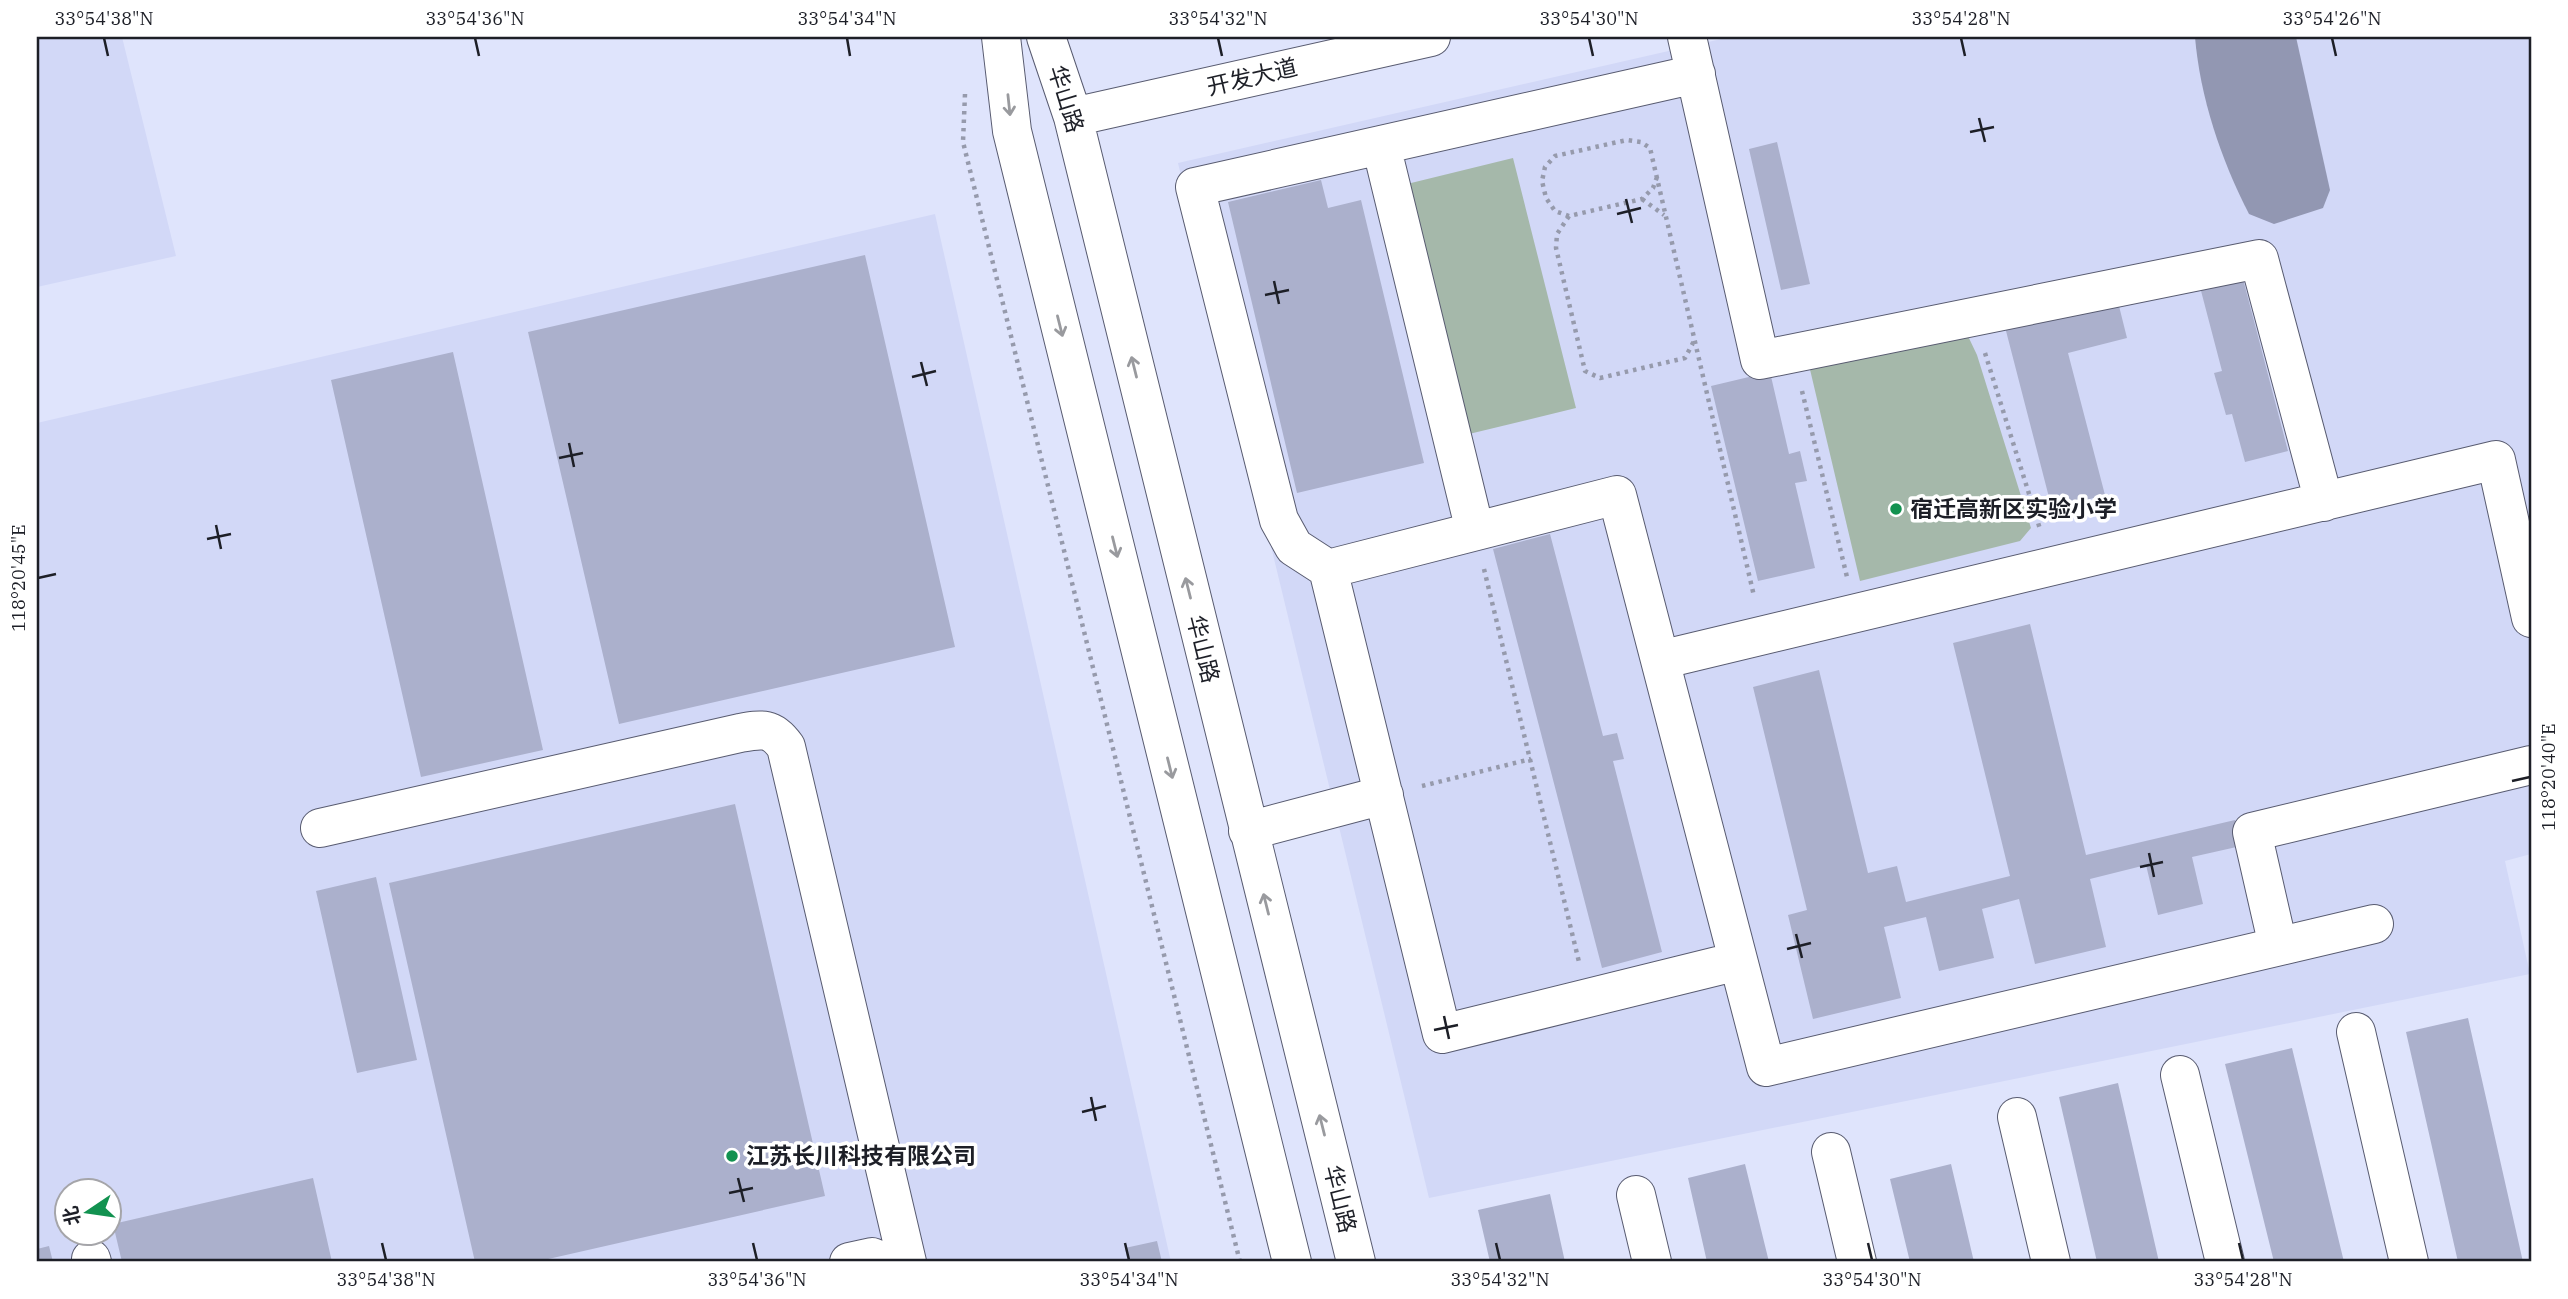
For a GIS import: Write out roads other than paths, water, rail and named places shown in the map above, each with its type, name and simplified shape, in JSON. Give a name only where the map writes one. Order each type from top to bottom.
[{"type":"street","points":[[1001,37],[1012,131],[1292,1262]]},
{"type":"street","name":"华山路","points":[[1046,37],[1073,117],[1356,1262]]},
{"type":"street","name":"开发大道","points":[[1073,117],[1431,37]]},
{"type":"street","points":[[1688,37],[1760,360],[2259,259],[2324,502]]},
{"type":"street","points":[[1696,74],[1195,187],[1279,520],[1294,547],[1328,569],[1442,1034],[1738,961]]},
{"type":"street","points":[[1381,145],[1475,531]]},
{"type":"street","points":[[1660,660],[2496,460],[2531,618]]},
{"type":"street","points":[[1328,569],[1617,495],[1766,1067],[2374,924]]},
{"type":"street","points":[[320,828],[764,728],[778,735],[786,747],[907,1262]]},
{"type":"street","points":[[2278,946],[2252,832],[2531,765]]},
{"type":"street","points":[[1248,831],[1384,795]]},
{"type":"street","points":[[2356,1032],[2409,1262]]},
{"type":"street","points":[[2180,1074],[2225,1262]]},
{"type":"street","points":[[2017,1117],[2051,1262]]},
{"type":"street","points":[[1831,1152],[1857,1262]]},
{"type":"street","points":[[1636,1195],[1652,1262]]},
{"type":"street","points":[[849,1262],[872,1257],[884,1262]]},
{"type":"place","name":"宿迁高新区实验小学","points":[[1896,509]]},
{"type":"place","name":"江苏长川科技有限公司","points":[[732,1156]]}]
